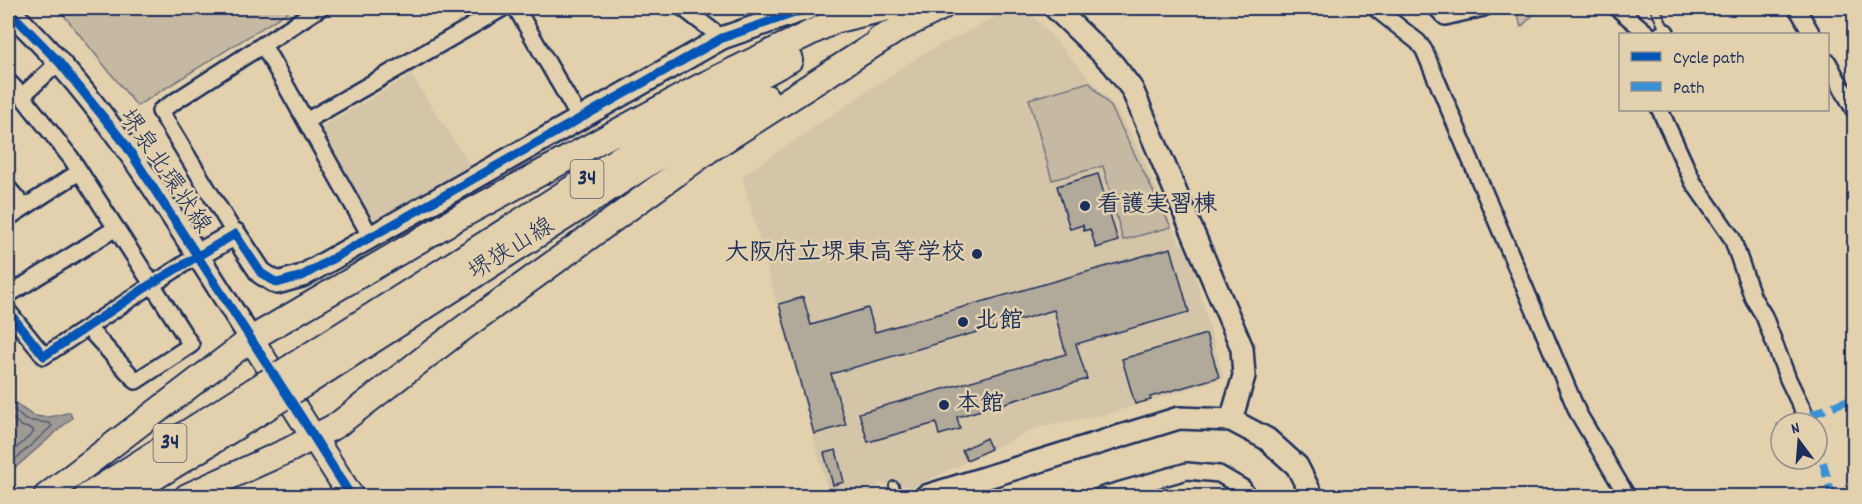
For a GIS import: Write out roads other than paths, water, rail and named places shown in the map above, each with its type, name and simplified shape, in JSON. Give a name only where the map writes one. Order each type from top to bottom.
[{"type":"main road","points":[[46,496],[251,339],[456,219],[699,87],[837,20],[888,8]]},
{"type":"main road","name":"堺狭山線","points":[[299,375],[683,118],[888,8]]},
{"type":"main road","name":"堺狭山線","points":[[87,496],[260,399],[662,155],[806,75],[941,8]]},
{"type":"main road","points":[[188,496],[314,438],[337,425],[458,332],[708,152],[894,32]]},
{"type":"main road","points":[[251,339],[351,496]]},
{"type":"main road","name":"堺狭山線","points":[[125,496],[260,399]]},
{"type":"street","points":[[320,8],[160,111],[261,273],[277,283],[302,276],[722,38],[809,8]]},
{"type":"street","points":[[306,121],[503,8]]},
{"type":"street","points":[[516,8],[580,119]]},
{"type":"street","points":[[683,8],[722,38]]},
{"type":"street","points":[[1055,8],[1113,64],[1132,89],[1242,348],[1244,376],[1232,420]]},
{"type":"street","points":[[1375,8],[1418,42],[1424,50],[1578,412],[1627,496]]},
{"type":"street","points":[[1436,8],[1446,17],[1484,8]]},
{"type":"street","points":[[1617,8],[1647,33]]},
{"type":"street","points":[[1797,8],[1811,33]]},
{"type":"street","name":"堺泉北環状線","points":[[8,10],[59,62],[124,144],[251,339]]},
{"type":"street","points":[[263,45],[371,237]]},
{"type":"street","points":[[22,96],[59,62]]},
{"type":"street","points":[[1829,66],[1854,110]]},
{"type":"street","points":[[8,81],[80,172],[191,345],[136,381],[88,328]]},
{"type":"street","points":[[1660,111],[1693,182],[1732,238],[1753,298],[1764,316],[1788,379],[1803,411]]},
{"type":"street","points":[[8,218],[80,172]]},
{"type":"street","points":[[8,188],[24,207]]},
{"type":"street","points":[[8,296],[116,228]]},
{"type":"street","points":[[8,311],[45,356],[151,284],[235,234]]},
{"type":"street","points":[[926,496],[1179,418],[1232,420],[1267,439],[1297,466],[1312,496]]},
{"type":"street","points":[[1100,496],[1187,471],[1220,474],[1243,488],[1248,496]]},
{"type":"lane","points":[[1655,8],[1664,33]]},
{"type":"lane","points":[[894,486],[897,496]]},
{"type":"water","points":[[8,396],[23,409],[36,416],[50,417],[70,412],[72,418],[8,474]]},
{"type":"place","name":"看護実習棟","points":[[1085,206]]},
{"type":"place","name":"大阪府立堺東高等学校","points":[[977,254]]},
{"type":"place","name":"北館","points":[[963,322]]},
{"type":"place","name":"本館","points":[[944,405]]}]
